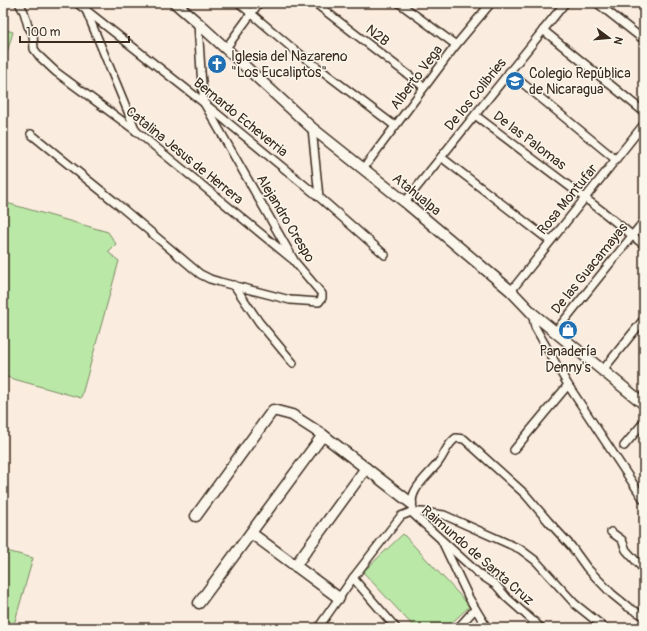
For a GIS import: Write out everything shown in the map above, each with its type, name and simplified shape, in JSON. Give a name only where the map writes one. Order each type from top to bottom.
[{"type":"street","name":"Catalina Jesus de Herrera","points":[[19,3],[24,12],[28,26],[33,34],[34,49],[56,72],[136,131],[295,262]]},
{"type":"street","name":"Bernardo Echeverria","points":[[77,3],[85,7],[319,197],[385,255]]},
{"type":"street","name":"Atahualpa","points":[[175,3],[312,128],[405,202],[511,291],[532,313],[644,404]]},
{"type":"street","points":[[239,3],[292,48],[395,126]]},
{"type":"street","points":[[226,48],[259,3]]},
{"type":"street","name":"N2B","points":[[315,3],[424,87]]},
{"type":"street","points":[[399,3],[456,45]]},
{"type":"street","name":"Alberto Vega","points":[[363,169],[456,45],[490,3]]},
{"type":"street","name":"De los Colibries","points":[[405,202],[565,3]]},
{"type":"street","points":[[598,3],[644,40]]},
{"type":"street","points":[[85,7],[136,131]]},
{"type":"street","name":"Alejandro Crespo","points":[[31,134],[115,202],[191,267],[210,279],[290,300],[319,302],[322,298],[322,294],[295,262],[204,103],[198,23]]},
{"type":"street","points":[[543,30],[644,112]]},
{"type":"street","points":[[509,72],[615,159]]},
{"type":"street","name":"De las Palomas","points":[[475,115],[634,235],[644,245]]},
{"type":"street","name":"Rosa Montufar","points":[[511,291],[644,124]]},
{"type":"street","points":[[312,128],[319,197]]},
{"type":"street","points":[[441,157],[550,241]]},
{"type":"street","name":"De las Guacamayas","points":[[555,332],[644,221]]},
{"type":"street","points":[[234,285],[259,322],[293,363]]},
{"type":"street","points":[[532,313],[535,327],[568,384],[644,500]]},
{"type":"street","points":[[602,371],[644,319]]},
{"type":"street","points":[[514,450],[568,384]]},
{"type":"street","points":[[196,516],[273,410],[292,415],[323,436],[366,468],[411,508]]},
{"type":"street","points":[[624,446],[644,422]]},
{"type":"street","points":[[199,603],[323,436]]},
{"type":"street","points":[[318,628],[353,578],[401,516],[411,508],[416,489],[439,462],[450,442],[456,438],[464,439],[525,494],[571,546],[587,568],[612,594],[628,607],[644,616]]},
{"type":"street","points":[[295,566],[366,468]]},
{"type":"street","name":"Raimundo de Santa Cruz","points":[[411,508],[431,531],[441,538],[478,573],[496,585],[507,598],[542,628]]},
{"type":"street","name":"Raimundo de Santa Cruz","points":[[411,508],[448,517],[520,549],[536,561],[575,604],[605,628]]},
{"type":"street","points":[[611,532],[622,540],[626,550],[644,570]]},
{"type":"street","points":[[251,533],[339,598]]},
{"type":"street","points":[[441,538],[475,609],[487,628]]},
{"type":"street","points":[[353,578],[396,628]]},
{"type":"street","points":[[458,628],[475,609]]},
{"type":"street","points":[[530,628],[535,622]]},
{"type":"green space","points":[[3,29],[13,32],[3,66]]},
{"type":"green space","points":[[3,202],[108,232],[116,244],[108,252],[119,261],[81,398],[3,376]]},
{"type":"green space","points":[[403,534],[470,606],[446,628],[415,628],[363,572]]},
{"type":"green space","points":[[3,550],[33,558],[13,628],[3,628]]},
{"type":"place","name":"Iglesia del Nazareno \"Los Eucaliptos\"","points":[[217,64]]},
{"type":"place","name":"Colegio República de Nicaragua","points":[[515,81]]},
{"type":"place","name":"Panadería Denny's","points":[[568,330]]}]
